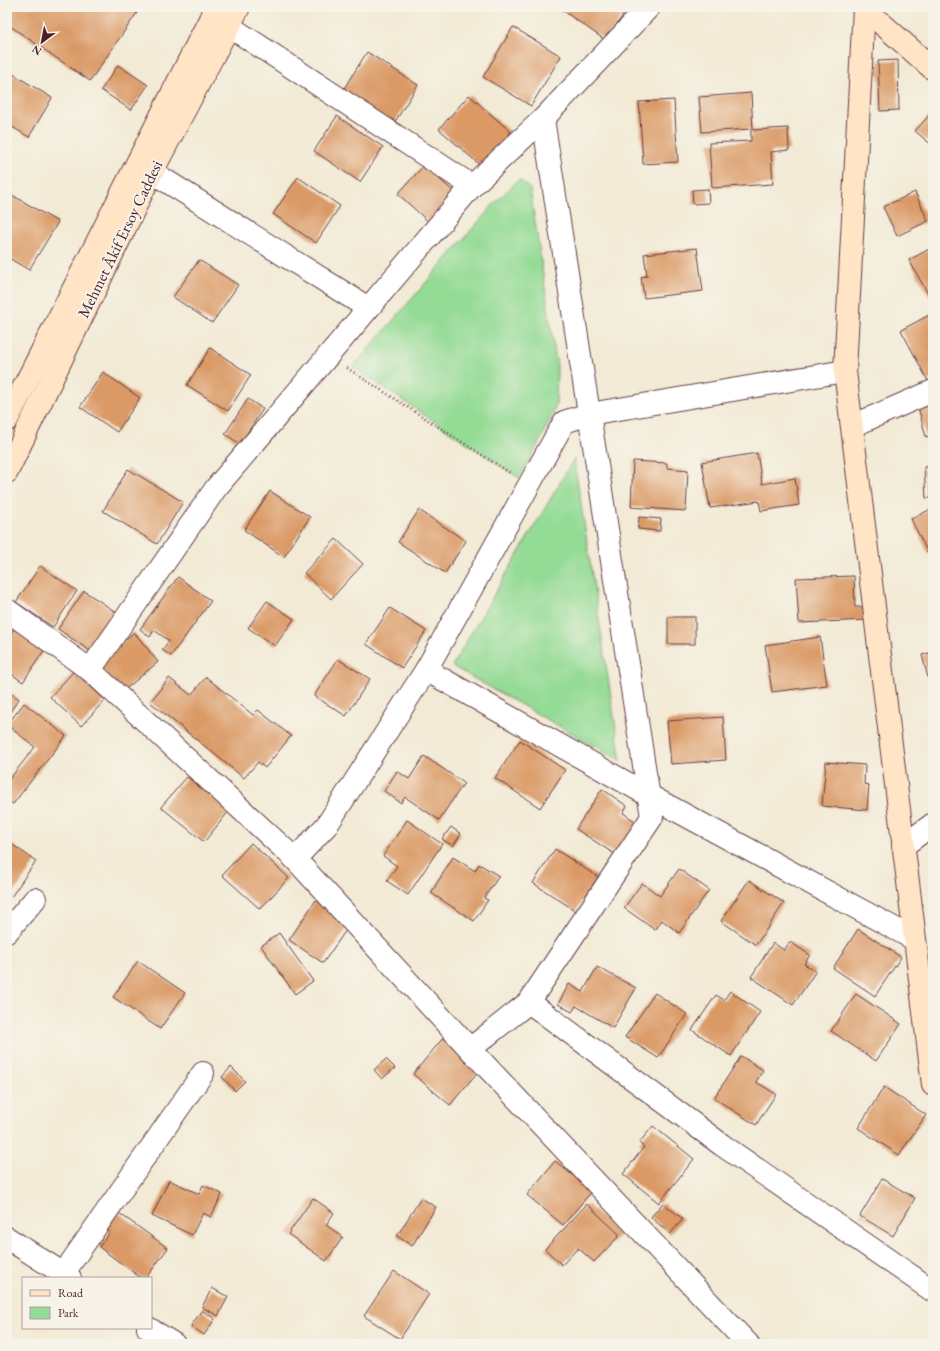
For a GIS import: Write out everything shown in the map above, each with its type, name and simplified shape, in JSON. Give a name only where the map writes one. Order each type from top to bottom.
[{"type":"street","name":"Mehmet Âkif Ersoy Caddesi","points":[[7,420],[216,7]]},
{"type":"street","name":"Mehmet Âkif Ersoy Caddesi","points":[[7,472],[152,172],[238,7]]},
{"type":"street","points":[[90,670],[216,488],[472,186],[543,119],[649,7]]},
{"type":"street","points":[[864,7],[933,69]]},
{"type":"street","points":[[864,7],[845,371],[933,1085]]},
{"type":"street","points":[[228,26],[472,186]]},
{"type":"street","points":[[470,1049],[529,1002],[652,817],[543,119]]},
{"type":"street","points":[[152,172],[368,308]]},
{"type":"street","points":[[295,859],[327,825],[426,670],[564,422],[589,414],[845,371]]},
{"type":"street","points":[[852,426],[933,392]]},
{"type":"street","points":[[7,610],[90,670],[295,859],[470,1049],[748,1344]]},
{"type":"street","points":[[426,670],[648,795],[914,939]]},
{"type":"street","points":[[903,846],[933,824]]},
{"type":"street","points":[[7,932],[36,899]]},
{"type":"street","points":[[529,1002],[722,1145],[933,1291]]},
{"type":"street","points":[[7,1238],[66,1276],[202,1073]]},
{"type":"street","points":[[150,1329],[174,1344]]},
{"type":"path","points":[[328,356],[529,485]]},
{"type":"green space","points":[[519,179],[530,189],[557,367],[556,405],[540,441],[519,478],[353,367],[493,205]]},
{"type":"green space","points":[[574,459],[621,761],[452,666]]},
{"type":"building","points":[[7,7],[141,7],[90,81],[7,24]]},
{"type":"building","points":[[563,7],[629,7],[605,40],[562,10]]},
{"type":"building","points":[[513,27],[561,56],[531,106],[483,77]]},
{"type":"building","points":[[367,52],[418,85],[391,128],[340,95]]},
{"type":"building","points":[[898,60],[899,110],[880,111],[878,61]]},
{"type":"building","points":[[118,65],[148,85],[131,110],[101,90]]},
{"type":"building","points":[[13,74],[52,98],[29,137],[7,124],[7,84]]},
{"type":"building","points":[[751,93],[753,130],[788,128],[789,150],[771,152],[773,184],[712,188],[709,143],[751,141],[751,129],[702,132],[699,97]]},
{"type":"building","points":[[469,95],[511,132],[481,166],[439,129]]},
{"type":"building","points":[[674,100],[678,162],[643,164],[639,102]]},
{"type":"building","points":[[933,111],[933,146],[915,131]]},
{"type":"building","points":[[337,116],[383,147],[360,182],[314,151]]},
{"type":"building","points":[[424,165],[457,195],[431,224],[398,194]]},
{"type":"building","points":[[298,177],[340,206],[316,243],[273,214]]},
{"type":"building","points":[[708,189],[709,203],[693,204],[692,190]]},
{"type":"building","points":[[7,192],[58,222],[29,270],[7,257]]},
{"type":"building","points":[[915,192],[928,221],[897,236],[883,207]]},
{"type":"building","points":[[933,247],[933,303],[909,260]]},
{"type":"building","points":[[697,248],[703,291],[644,298],[641,277],[647,276],[644,254]]},
{"type":"building","points":[[199,260],[238,285],[212,323],[173,297]]},
{"type":"building","points":[[933,313],[933,378],[928,381],[901,330]]},
{"type":"building","points":[[210,348],[251,375],[228,411],[187,385]]},
{"type":"building","points":[[103,372],[140,398],[117,432],[80,407]]},
{"type":"building","points":[[248,399],[263,409],[240,444],[225,434]]},
{"type":"building","points":[[933,399],[933,435],[926,437],[917,403]]},
{"type":"building","points":[[757,453],[762,484],[795,478],[799,505],[761,511],[759,501],[710,508],[702,462]]},
{"type":"building","points":[[633,461],[667,463],[667,468],[688,470],[686,511],[631,507]]},
{"type":"building","points":[[933,466],[933,498],[926,498],[924,467]]},
{"type":"building","points":[[128,469],[183,502],[157,544],[103,511]]},
{"type":"building","points":[[270,491],[310,517],[284,557],[244,530]]},
{"type":"building","points":[[933,508],[933,550],[928,553],[911,519]]},
{"type":"building","points":[[419,510],[466,541],[445,573],[398,542]]},
{"type":"building","points":[[639,517],[661,519],[660,531],[638,529]]},
{"type":"building","points":[[336,539],[363,564],[331,599],[304,573]]},
{"type":"building","points":[[40,566],[77,591],[53,627],[16,602]]},
{"type":"building","points":[[854,576],[855,607],[868,607],[868,620],[799,623],[796,578]]},
{"type":"building","points":[[178,577],[211,601],[171,656],[162,650],[169,641],[154,630],[150,637],[140,629]]},
{"type":"building","points":[[84,591],[122,616],[96,655],[58,629]]},
{"type":"building","points":[[267,601],[294,619],[275,646],[248,628]]},
{"type":"building","points":[[390,608],[426,631],[402,668],[366,644]]},
{"type":"building","points":[[668,617],[695,617],[695,644],[668,644]]},
{"type":"building","points":[[16,626],[47,646],[23,682],[7,671],[7,639]]},
{"type":"building","points":[[134,632],[158,662],[122,692],[98,665]]},
{"type":"building","points":[[820,637],[827,685],[772,692],[765,645]]},
{"type":"building","points":[[933,652],[933,693],[932,693],[922,655]]},
{"type":"building","points":[[338,659],[370,679],[346,716],[314,696]]},
{"type":"building","points":[[74,671],[105,700],[81,726],[50,697]]},
{"type":"building","points":[[206,677],[253,715],[258,710],[291,736],[265,768],[258,762],[244,778],[150,702],[169,678],[191,695]]},
{"type":"building","points":[[7,691],[19,699],[7,716]]},
{"type":"building","points":[[24,703],[66,736],[13,804],[7,800],[7,782],[35,747],[7,725]]},
{"type":"building","points":[[723,717],[726,760],[671,764],[667,721]]},
{"type":"building","points":[[520,740],[565,770],[540,808],[495,778]]},
{"type":"building","points":[[424,756],[464,783],[439,820],[405,797],[401,803],[384,791],[397,771],[409,779]]},
{"type":"building","points":[[826,762],[865,765],[864,784],[869,785],[867,810],[822,806]]},
{"type":"building","points":[[187,777],[229,811],[204,842],[161,807]]},
{"type":"building","points":[[602,789],[627,806],[623,813],[638,823],[616,855],[576,829]]},
{"type":"building","points":[[407,820],[442,844],[408,895],[387,881],[397,866],[383,856]]},
{"type":"building","points":[[451,827],[461,834],[453,846],[442,839]]},
{"type":"building","points":[[7,841],[36,861],[11,897],[7,894]]},
{"type":"building","points":[[251,843],[289,878],[260,909],[222,875]]},
{"type":"building","points":[[555,849],[598,877],[576,911],[533,883]]},
{"type":"building","points":[[453,857],[475,871],[479,864],[499,876],[484,898],[488,900],[474,921],[431,893]]},
{"type":"building","points":[[679,869],[709,890],[679,933],[662,920],[655,930],[624,908],[642,883],[660,896]]},
{"type":"building","points":[[749,880],[784,903],[756,945],[721,921]]},
{"type":"building","points":[[316,900],[351,923],[323,963],[289,940]]},
{"type":"building","points":[[858,929],[901,957],[875,996],[833,968]]},
{"type":"building","points":[[279,933],[313,981],[295,994],[261,946]]},
{"type":"building","points":[[790,942],[810,955],[804,964],[816,971],[793,1005],[751,977],[773,943],[784,950]]},
{"type":"building","points":[[138,961],[185,993],[160,1029],[113,997]]},
{"type":"building","points":[[597,967],[636,988],[613,1028],[576,1006],[572,1012],[558,1004],[569,984],[583,992]]},
{"type":"building","points":[[730,991],[760,1012],[731,1056],[692,1030],[716,995],[724,1000]]},
{"type":"building","points":[[655,993],[687,1014],[658,1058],[625,1037]]},
{"type":"building","points":[[856,994],[901,1024],[876,1061],[831,1031]]},
{"type":"building","points":[[444,1037],[481,1068],[450,1105],[413,1074]]},
{"type":"building","points":[[741,1056],[763,1070],[756,1082],[776,1094],[756,1125],[714,1098]]},
{"type":"building","points":[[386,1059],[395,1068],[382,1079],[374,1070]]},
{"type":"building","points":[[231,1067],[245,1081],[235,1091],[222,1077]]},
{"type":"building","points":[[884,1087],[926,1115],[899,1155],[858,1128]]},
{"type":"building","points":[[653,1126],[694,1159],[659,1203],[623,1174],[644,1147],[639,1143]]},
{"type":"building","points":[[555,1161],[592,1191],[563,1225],[527,1195]]},
{"type":"building","points":[[882,1179],[915,1198],[893,1236],[860,1216]]},
{"type":"building","points":[[169,1180],[199,1194],[203,1185],[222,1194],[211,1217],[203,1213],[192,1235],[152,1216]]},
{"type":"building","points":[[313,1198],[334,1213],[326,1225],[343,1237],[326,1261],[288,1234]]},
{"type":"building","points":[[421,1198],[436,1207],[412,1246],[397,1236]]},
{"type":"building","points":[[663,1203],[683,1219],[670,1234],[651,1217]]},
{"type":"building","points":[[587,1204],[620,1235],[594,1262],[578,1248],[562,1265],[545,1249]]},
{"type":"building","points":[[116,1211],[168,1248],[147,1277],[140,1277],[99,1247],[110,1232],[104,1228]]},
{"type":"building","points":[[394,1271],[429,1294],[400,1339],[364,1316]]},
{"type":"building","points":[[212,1288],[228,1297],[218,1316],[202,1307]]},
{"type":"building","points":[[202,1310],[215,1319],[204,1335],[191,1326]]}]
